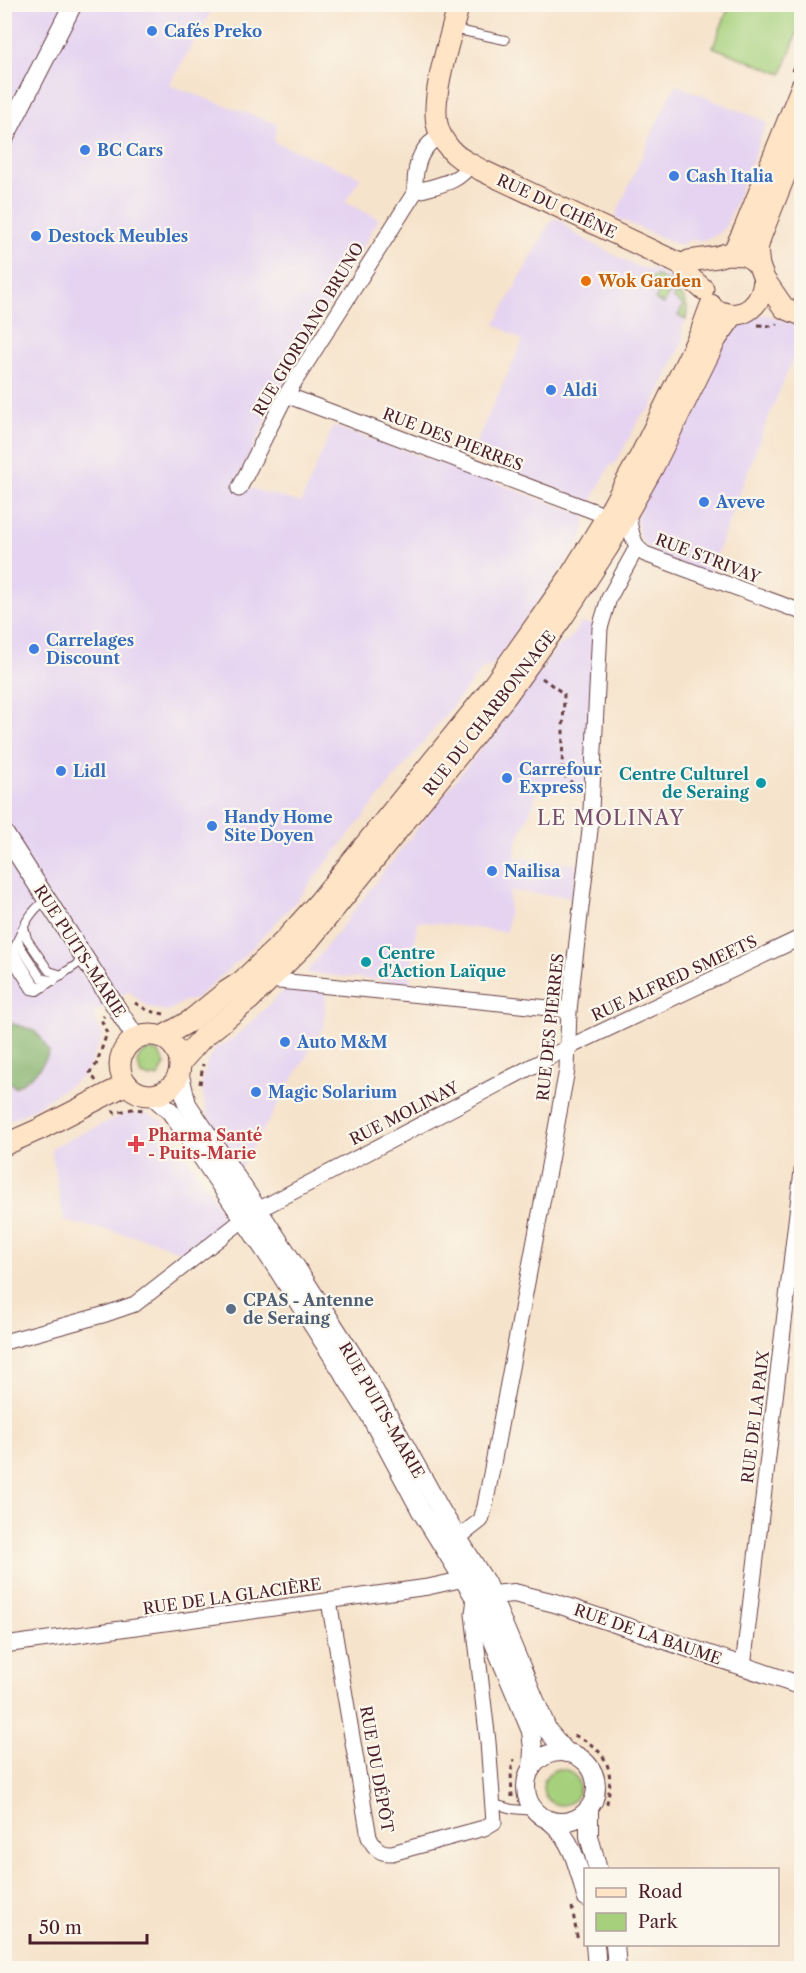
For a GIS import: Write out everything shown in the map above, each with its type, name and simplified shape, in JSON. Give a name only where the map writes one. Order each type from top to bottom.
[{"type":"main road","points":[[441,136],[437,123],[436,106],[459,4]]},
{"type":"main road","points":[[707,297],[703,277],[708,266],[725,255],[745,228],[801,86]]},
{"type":"main road","points":[[742,311],[759,300],[763,290],[757,249],[801,132]]},
{"type":"main road","name":"RUE DU CHÊNE","points":[[441,136],[456,156],[470,164],[682,265],[688,276],[717,310],[793,311]]},
{"type":"main road","points":[[682,265],[689,261],[725,255]]},
{"type":"main road","name":"RUE DU CHÊNE","points":[[725,255],[744,255],[793,311]]},
{"type":"main road","name":"RUE DU CHARBONNAGE","points":[[136,1038],[149,1035],[162,1037],[190,1021],[241,982],[271,955],[305,918],[494,685],[569,578],[641,455],[701,332],[707,297]]},
{"type":"main road","name":"RUE DU CHARBONNAGE","points":[[150,1103],[173,1086],[180,1068],[202,1038],[270,980],[323,924],[506,696],[562,618],[628,513],[663,448],[716,339],[742,311]]},
{"type":"main road","points":[[162,1037],[175,1049],[180,1068]]},
{"type":"main road","points":[[136,1038],[123,1051],[120,1059],[122,1076],[127,1084],[150,1103]]},
{"type":"main road","points":[[4,1144],[40,1129],[127,1084]]},
{"type":"street","points":[[4,139],[73,4]]},
{"type":"street","name":"RUE GIORDANO BRUNO","points":[[239,489],[286,395],[415,192],[416,175],[423,150],[429,142],[441,136]]},
{"type":"street","points":[[415,192],[458,179],[470,164]]},
{"type":"street","name":"RUE DES PIERRES","points":[[286,395],[596,512],[606,518]]},
{"type":"street","name":"RUE STRIVAY","points":[[628,513],[632,535],[638,547],[645,554],[801,612]]},
{"type":"street","name":"RUE DES PIERRES","points":[[458,1538],[481,1520],[485,1506],[567,1070],[568,1010],[590,830],[600,628],[609,598],[638,547]]},
{"type":"street","name":"RUE PUITS-MARIE","points":[[4,833],[136,1038]]},
{"type":"street","name":"RUE ALFRED SMEETS","points":[[567,1048],[800,943]]},
{"type":"street","points":[[270,980],[568,1010]]},
{"type":"street","name":"RUE MOLINAY","points":[[4,1342],[135,1304],[251,1215],[567,1048]]},
{"type":"street","name":"RUE PUITS-MARIE","points":[[180,1068],[187,1104],[360,1399],[421,1511],[464,1580],[484,1596]]},
{"type":"street","name":"RUE PUITS-MARIE","points":[[150,1103],[174,1116],[251,1215],[372,1386],[435,1502],[458,1538],[484,1596]]},
{"type":"street","name":"RUE DE LA PAIX","points":[[743,1666],[801,1171]]},
{"type":"street","name":"RUE DE LA GLACIÈRE","points":[[4,1645],[329,1601],[464,1580]]},
{"type":"street","name":"RUE DE LA BAUME","points":[[484,1596],[503,1592],[528,1596],[801,1686]]},
{"type":"street","points":[[484,1596],[548,1731],[567,1753]]},
{"type":"street","points":[[484,1596],[531,1731],[532,1768],[526,1784],[526,1810],[550,1821],[563,1834],[570,1847],[578,1900]]},
{"type":"street","points":[[484,1596],[473,1614],[494,1810]]},
{"type":"street","name":"RUE DU DÉPÔT","points":[[329,1601],[372,1844],[380,1852],[392,1854],[484,1828],[494,1822],[494,1810]]},
{"type":"street","points":[[532,1768],[548,1756],[567,1753],[589,1764],[596,1786],[595,1797],[589,1809],[589,1836],[598,1868]]},
{"type":"street","points":[[550,1821],[571,1821],[589,1809]]},
{"type":"street","points":[[587,1946],[597,1968]]},
{"type":"street","points":[[615,1946],[617,1968]]},
{"type":"lane","points":[[453,28],[505,40]]},
{"type":"lane","points":[[12,954],[34,908],[47,899]]},
{"type":"lane","points":[[24,926],[25,935],[49,971],[62,975]]},
{"type":"lane","points":[[18,939],[20,946],[41,978],[54,981]]},
{"type":"lane","points":[[4,946],[35,985],[45,987],[85,960]]},
{"type":"lane","points":[[494,1810],[526,1810]]},
{"type":"path","points":[[535,672],[564,694],[562,771],[567,779],[585,791]]},
{"type":"path","points":[[130,999],[149,1011],[165,1014],[173,1011]]},
{"type":"path","points":[[90,1072],[96,1065],[107,1033],[100,1018]]},
{"type":"path","points":[[199,1087],[203,1063],[207,1056]]},
{"type":"path","points":[[115,1113],[150,1103]]},
{"type":"path","points":[[515,1758],[510,1789],[526,1810]]},
{"type":"path","points":[[578,1900],[584,1930]]},
{"type":"shaded area","points":[[4,5],[215,5],[169,85],[277,124],[274,142],[361,177],[345,202],[379,219],[286,379],[236,484],[301,503],[333,426],[586,516],[584,534],[541,600],[520,626],[521,628],[495,664],[482,669],[297,900],[246,954],[194,1000],[184,1001],[172,1009],[166,1011],[148,1007],[129,991],[93,1014],[103,1035],[85,1075],[30,1111],[5,1123]]},
{"type":"shaded area","points":[[676,85],[767,122],[726,226],[717,235],[702,240],[689,240],[680,246],[615,217]]},
{"type":"shaded area","points":[[552,219],[559,219],[575,234],[637,267],[656,270],[672,277],[668,288],[682,295],[688,309],[682,328],[683,341],[651,409],[641,416],[591,502],[470,455],[523,341],[495,324]]},
{"type":"shaded area","points":[[758,315],[767,315],[801,327],[801,340],[764,428],[709,574],[665,559],[646,546],[639,536],[636,517],[725,333]]},
{"type":"shaded area","points":[[581,623],[595,624],[586,794],[538,782],[535,800],[516,844],[515,858],[578,864],[571,897],[510,891],[507,932],[417,921],[410,983],[306,973],[511,710],[558,646],[569,640]]},
{"type":"shaded area","points":[[286,988],[326,992],[324,1026],[238,1173],[207,1125],[208,1116],[202,1082],[207,1062],[219,1045],[221,1047],[243,1030]]},
{"type":"shaded area","points":[[145,1113],[163,1121],[219,1205],[222,1215],[218,1227],[184,1253],[151,1240],[64,1221],[51,1148],[122,1115]]},
{"type":"green space","points":[[730,4],[801,5],[801,22],[782,74],[713,47]]},
{"type":"green space","points":[[657,276],[670,282],[667,289],[683,297],[687,307],[686,320],[678,316],[683,305],[673,298],[675,294],[669,292],[664,304],[655,300],[660,290],[649,285],[653,277]]},
{"type":"green space","points":[[5,1022],[32,1030],[40,1037],[49,1052],[35,1073],[15,1087],[5,1077]]},
{"type":"green space","points":[[150,1050],[159,1053],[165,1064],[159,1076],[150,1078],[142,1075],[137,1062],[141,1054]]},
{"type":"green space","points":[[561,1769],[574,1774],[579,1787],[574,1800],[561,1805],[548,1800],[543,1787],[548,1774]]},
{"type":"place","name":"Cafés Preko","points":[[152,31]]},
{"type":"place","name":"BC Cars","points":[[85,150]]},
{"type":"place","name":"Cash Italia","points":[[674,176]]},
{"type":"place","name":"Destock Meubles","points":[[36,236]]},
{"type":"place","name":"Wok Garden","points":[[586,281]]},
{"type":"place","name":"Aldi","points":[[551,390]]},
{"type":"place","name":"Aveve","points":[[704,502]]},
{"type":"place","name":"Carrelages Discount","points":[[34,649]]},
{"type":"place","name":"Lidl","points":[[61,771]]},
{"type":"place","name":"Carrefour Express","points":[[507,778]]},
{"type":"place","name":"Centre Culturel de Seraing","points":[[761,783]]},
{"type":"place","name":"Handy Home Site Doyen","points":[[212,826]]},
{"type":"place","name":"Nailisa","points":[[492,871]]},
{"type":"place","name":"Centre d'Action Laïque","points":[[366,962]]},
{"type":"place","name":"Auto M&M","points":[[285,1042]]},
{"type":"place","name":"Magic Solarium","points":[[256,1092]]},
{"type":"place","name":"Pharma Santé - Puits-Marie","points":[[136,1144]]},
{"type":"place","name":"CPAS - Antenne de Seraing","points":[[231,1309]]},
{"type":"district","name":"LE MOLINAY","points":[[611,818]]}]
